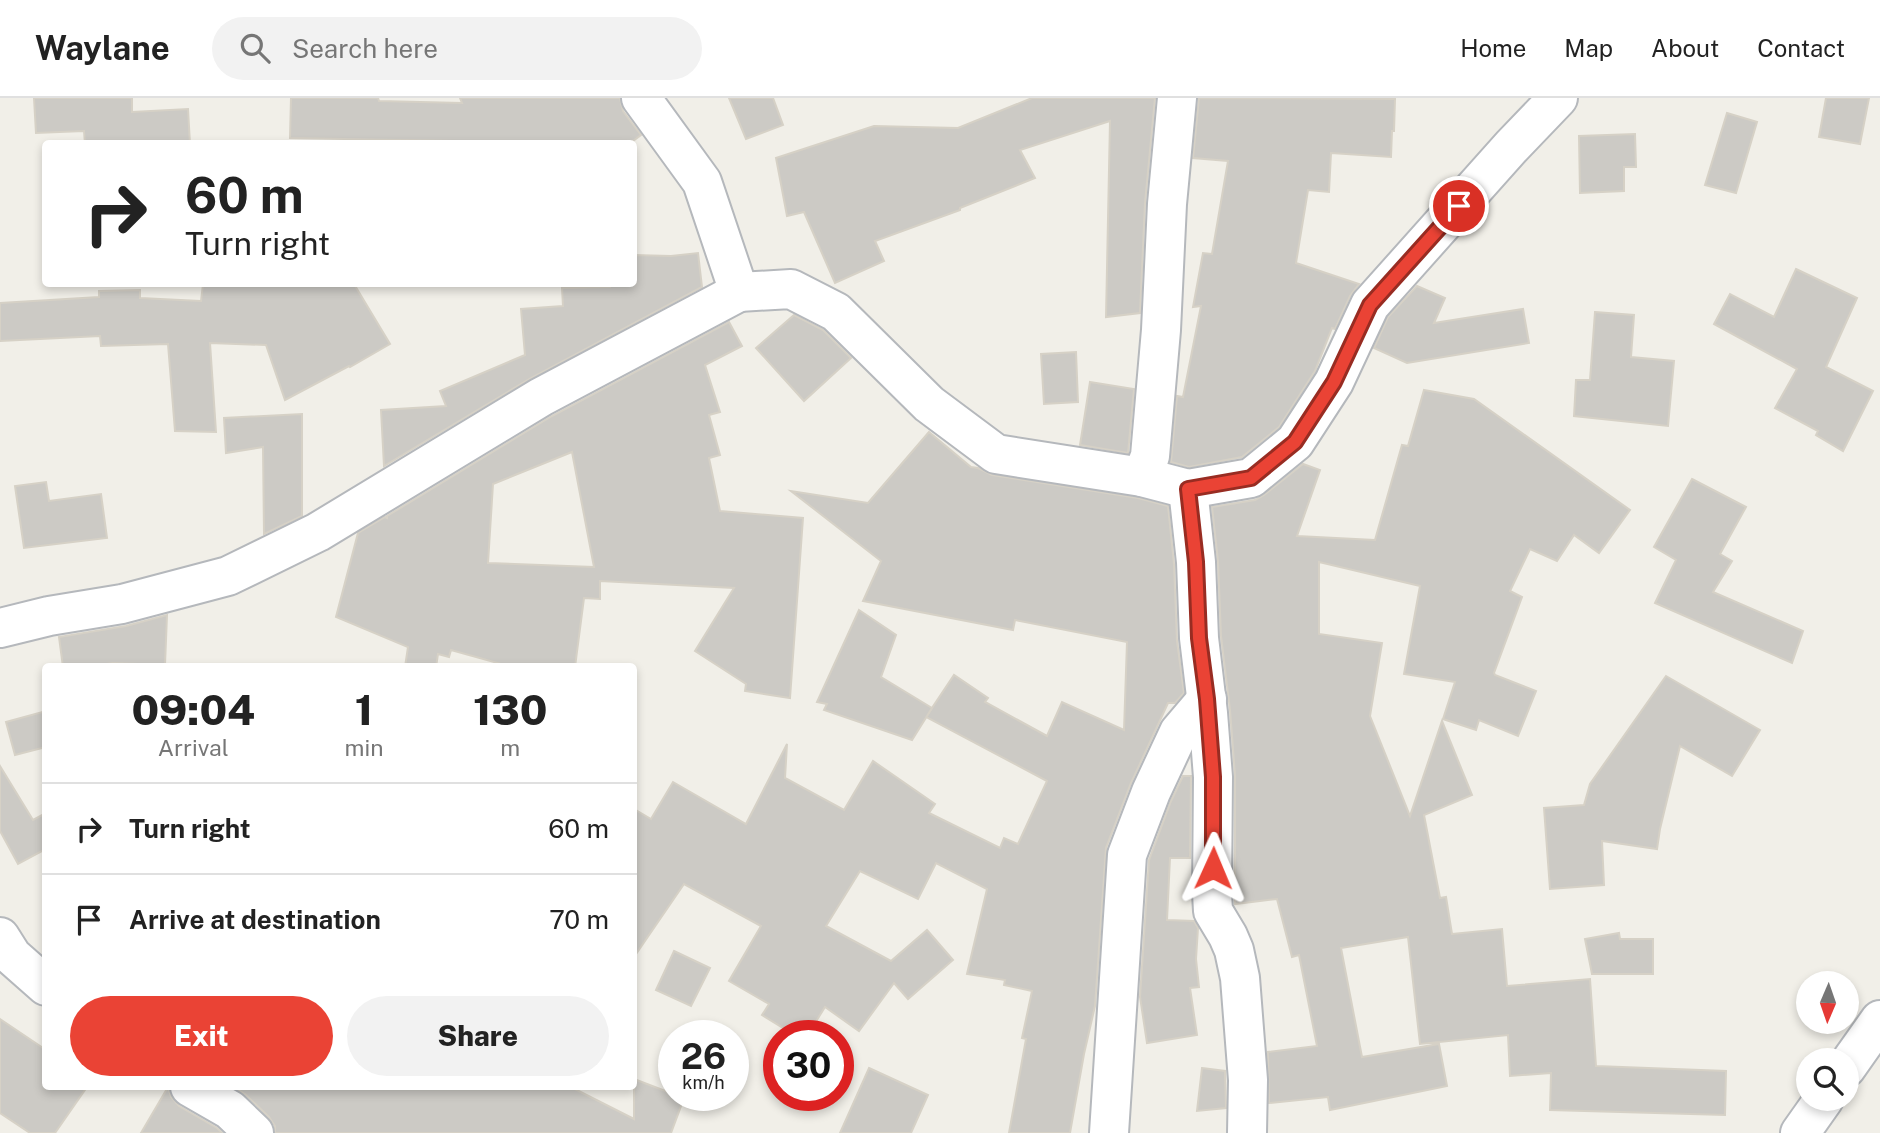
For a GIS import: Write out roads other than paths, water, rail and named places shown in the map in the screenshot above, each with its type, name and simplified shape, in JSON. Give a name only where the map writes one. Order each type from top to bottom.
[{"type":"street","points":[[641,98],[702,181],[739,292]]},
{"type":"street","points":[[1142,477],[1150,456],[1177,98]]},
{"type":"street","points":[[0,628],[49,616],[122,604],[228,576],[318,532],[541,397],[739,292],[791,289],[836,312],[929,404],[996,454],[1142,477],[1188,489],[1251,478],[1295,442],[1334,382],[1370,305],[1558,98]]},
{"type":"street","points":[[1188,489],[1213,777],[1213,911],[1234,950],[1240,978],[1248,1080],[1247,1133]]},
{"type":"street","points":[[1109,1133],[1127,855],[1151,792],[1179,732],[1207,699]]},
{"type":"street","points":[[0,937],[12,956],[42,982]]},
{"type":"street","points":[[1859,1050],[1880,1020]]},
{"type":"street","points":[[195,1090],[230,1110],[254,1133]]},
{"type":"street","points":[[1800,1133],[1816,1111]]}]
